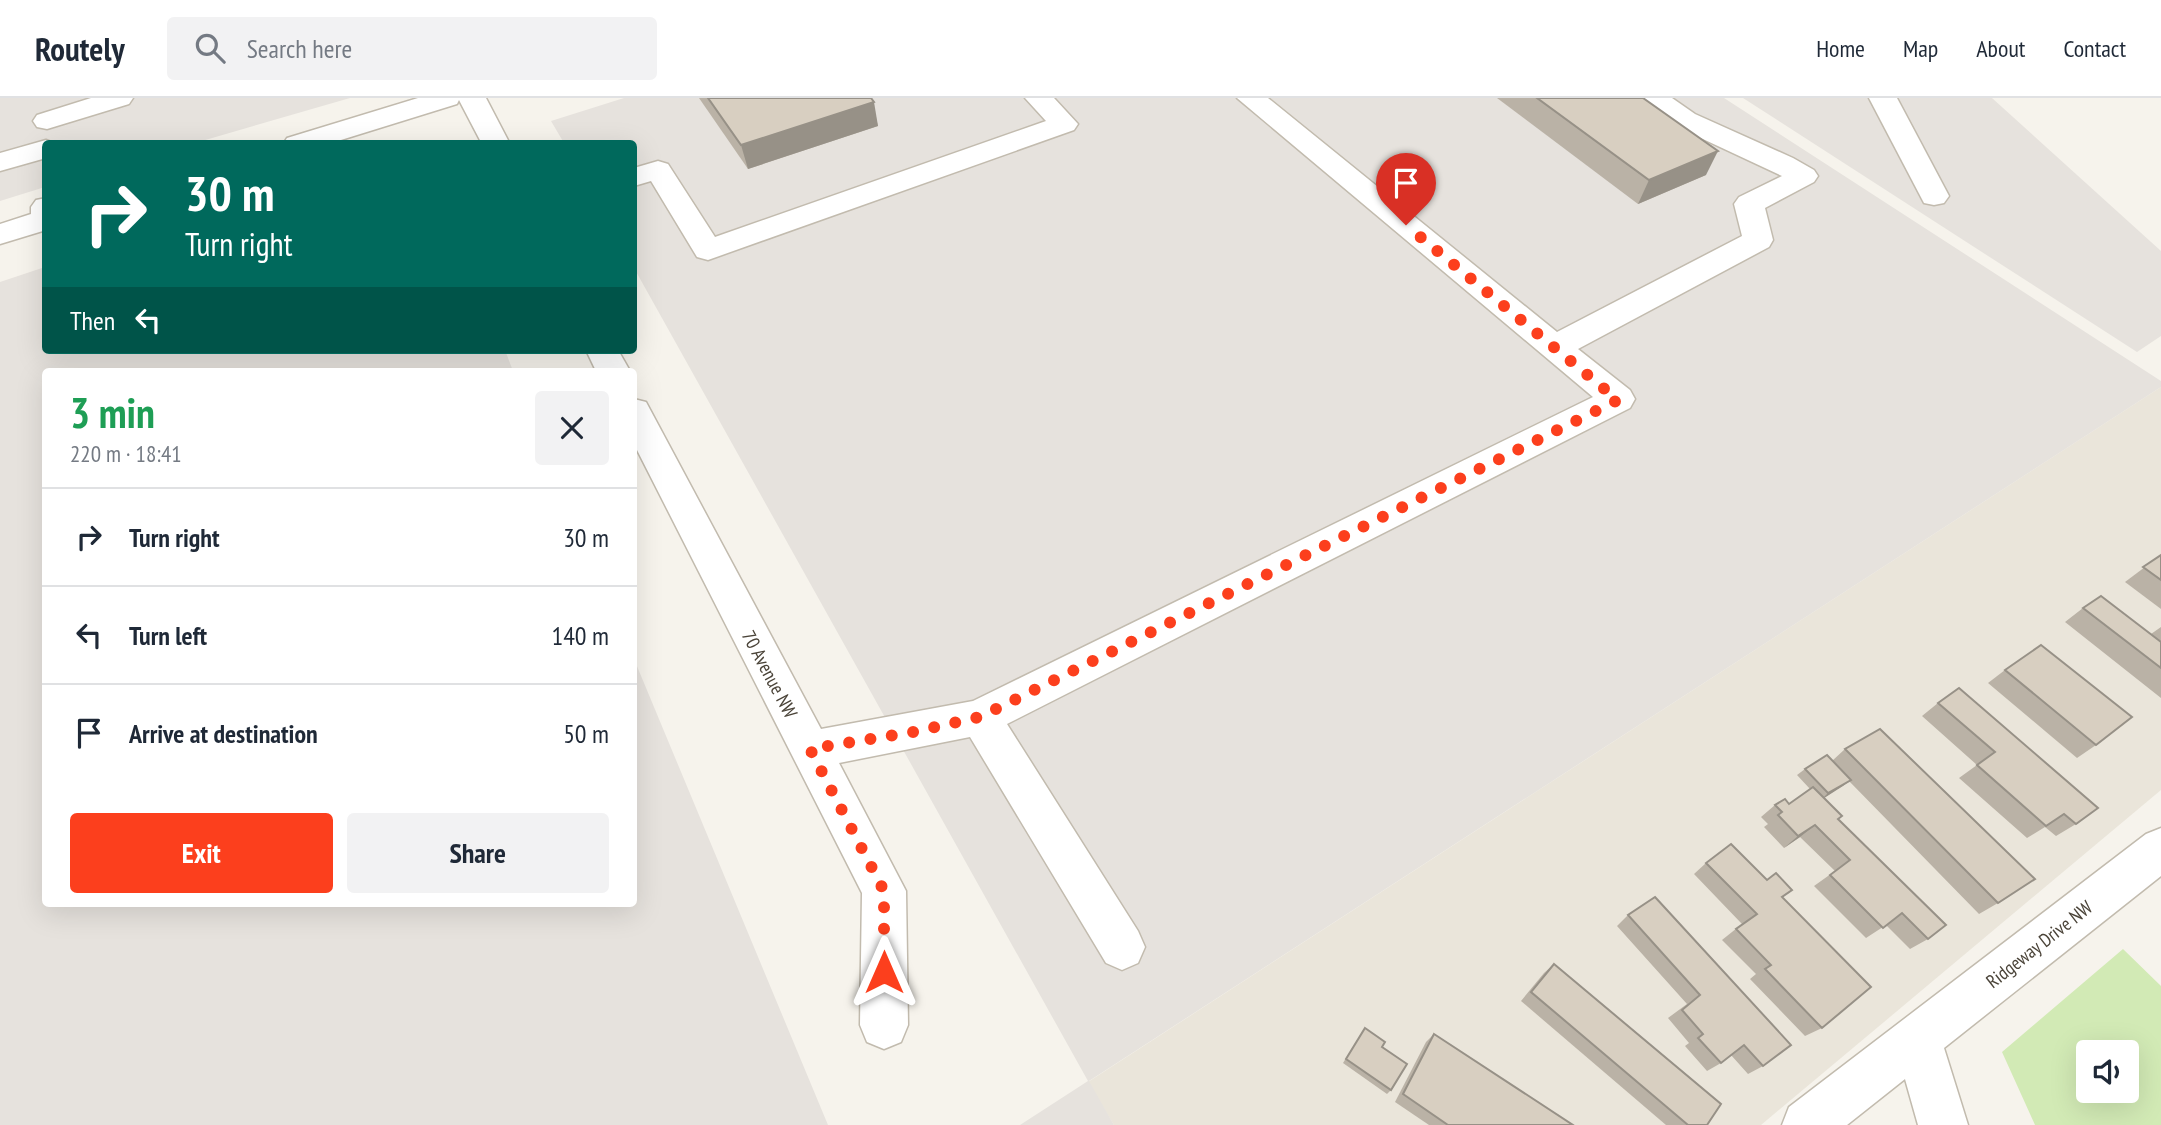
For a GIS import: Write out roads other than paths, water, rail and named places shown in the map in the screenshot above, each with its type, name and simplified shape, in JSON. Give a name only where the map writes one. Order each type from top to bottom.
[{"type":"street","points":[[0,162],[45,128],[119,98]]},
{"type":"street","points":[[310,140],[447,98]]},
{"type":"street","points":[[472,98],[494,140]]},
{"type":"street","points":[[637,176],[658,170],[708,250],[1064,124],[1039,98]]},
{"type":"street","points":[[810,749],[913,732],[980,717],[1618,400],[1251,98]]},
{"type":"street","points":[[1555,347],[1758,240],[1749,204],[1804,176],[1685,120],[1654,98]]},
{"type":"street","points":[[1883,98],[1934,196]]},
{"type":"street","points":[[0,234],[42,221]]},
{"type":"street","name":"70 Avenue NW","points":[[637,417],[884,891],[884,1025]]},
{"type":"street","points":[[980,717],[1122,947]]},
{"type":"street","name":"Ridgeway Drive NW","points":[[1807,1125],[2161,849]]},
{"type":"street","points":[[1917,1038],[1943,1125]]}]
